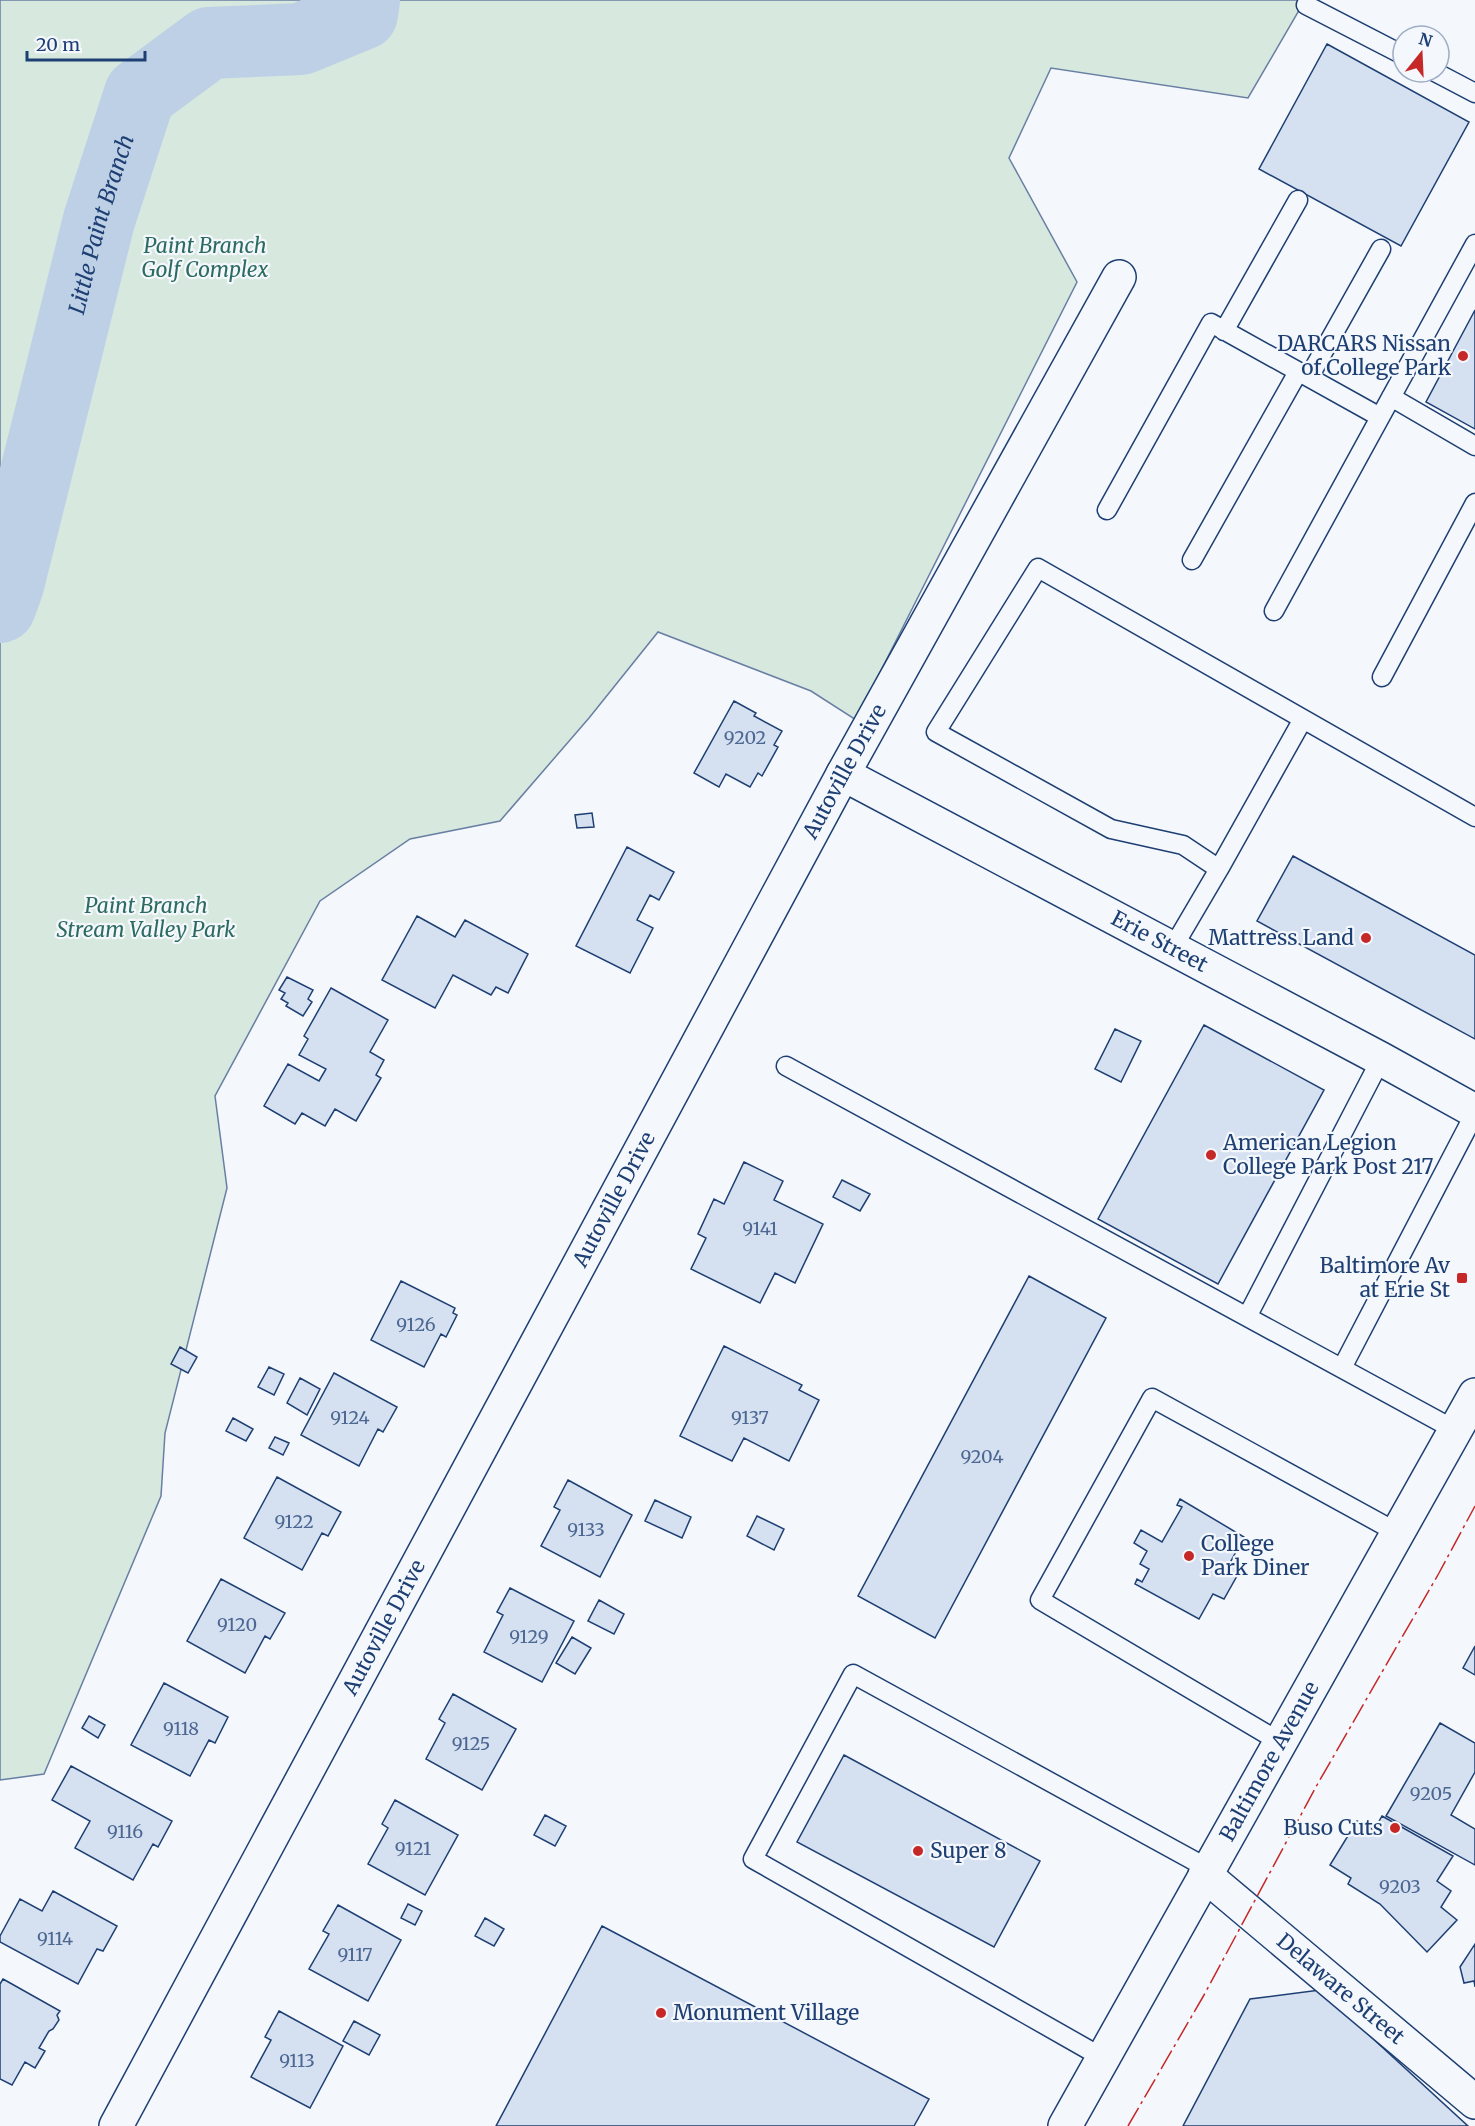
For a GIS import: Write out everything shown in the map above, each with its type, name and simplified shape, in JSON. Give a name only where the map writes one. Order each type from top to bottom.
[{"type":"street","name":"Autoville Drive","points":[[116,2126],[843,774],[1119,277]]},
{"type":"street","name":"Erie Street","points":[[843,774],[1381,1059],[1475,1112]]},
{"type":"street","name":"Baltimore Avenue","points":[[1065,2126],[1468,1412]]},
{"type":"street","name":"Delaware Street","points":[[1207,1872],[1475,2102]]},
{"type":"lane","points":[[1306,4],[1391,49]]},
{"type":"lane","points":[[1451,80],[1475,93]]},
{"type":"lane","points":[[1224,330],[1298,200]]},
{"type":"lane","points":[[1274,611],[1475,244]]},
{"type":"lane","points":[[1192,560],[1381,249]]},
{"type":"lane","points":[[1107,510],[1211,323],[1380,417]]},
{"type":"lane","points":[[1391,397],[1475,446]]},
{"type":"lane","points":[[1382,677],[1475,503]]},
{"type":"lane","points":[[1220,869],[1183,845],[1111,830],[936,732],[1038,568],[1475,817]]},
{"type":"lane","points":[[1172,949],[1220,869],[1303,719]]},
{"type":"lane","points":[[1247,1317],[1381,1059]]},
{"type":"lane","points":[[786,1066],[1342,1368],[1468,1412]]},
{"type":"lane","points":[[1342,1368],[1475,1112]]},
{"type":"lane","points":[[1280,1742],[1040,1600],[1152,1398],[1398,1533]]},
{"type":"lane","points":[[1103,2058],[753,1859],[853,1674],[1207,1872]]},
{"type":"green space","points":[[0,0],[1305,0],[1248,98],[1051,68],[1009,158],[1077,282],[856,720],[811,691],[658,632],[589,718],[500,821],[410,839],[320,901],[215,1096],[227,1188],[165,1433],[161,1496],[44,1774],[0,1780]]},
{"type":"building","points":[[1327,44],[1391,79],[1391,84],[1400,84],[1469,122],[1401,246],[1259,169]]},
{"type":"building","name":"DARCARS Nissan of College Park","points":[[1475,310],[1475,429],[1426,402]]},
{"type":"building","points":[[734,701],[756,713],[754,716],[782,731],[774,745],[778,747],[762,776],[758,773],[750,787],[726,774],[719,787],[694,773]]},
{"type":"building","points":[[592,813],[594,827],[577,828],[575,815]]},
{"type":"building","points":[[627,847],[674,872],[659,900],[650,895],[637,920],[653,928],[630,973],[576,946]]},
{"type":"building","name":"Mattress Land","points":[[1293,856],[1475,955],[1475,1039],[1257,921]]},
{"type":"building","points":[[417,916],[455,937],[465,920],[528,954],[508,993],[496,987],[491,995],[453,975],[435,1008],[382,980]]},
{"type":"building","points":[[287,977],[313,990],[308,999],[312,1002],[303,1016],[286,1006],[288,1003],[281,999],[285,993],[279,990]]},
{"type":"building","points":[[331,988],[388,1020],[370,1052],[384,1060],[376,1075],[381,1078],[356,1121],[335,1109],[325,1126],[302,1113],[295,1124],[264,1106],[288,1064],[319,1081],[326,1069],[299,1055],[308,1039],[304,1036]]},
{"type":"building","name":"American Legion College Park Post 217","points":[[1204,1025],[1324,1090],[1218,1284],[1098,1219]]},
{"type":"building","points":[[1115,1029],[1141,1041],[1121,1082],[1095,1069]]},
{"type":"building","points":[[744,1162],[783,1181],[774,1200],[823,1224],[795,1283],[775,1273],[760,1303],[691,1269],[706,1238],[698,1234],[714,1199],[724,1204]]},
{"type":"building","points":[[842,1180],[870,1194],[860,1211],[833,1197]]},
{"type":"building","points":[[1029,1276],[1106,1318],[935,1638],[858,1596]]},
{"type":"building","points":[[401,1281],[455,1308],[453,1313],[457,1315],[446,1337],[441,1334],[424,1367],[371,1340]]},
{"type":"building","points":[[724,1346],[802,1385],[799,1390],[819,1400],[789,1461],[744,1438],[732,1461],[680,1436]]},
{"type":"building","points":[[180,1347],[197,1357],[188,1373],[171,1364]]},
{"type":"building","points":[[269,1367],[284,1374],[274,1395],[258,1387]]},
{"type":"building","points":[[334,1373],[397,1407],[383,1432],[378,1429],[359,1466],[301,1435]]},
{"type":"building","points":[[300,1378],[320,1389],[307,1415],[287,1403]]},
{"type":"building","points":[[233,1418],[253,1429],[246,1441],[226,1431]]},
{"type":"building","points":[[275,1437],[289,1443],[283,1455],[269,1448]]},
{"type":"building","points":[[277,1477],[341,1512],[328,1536],[322,1533],[302,1570],[244,1538]]},
{"type":"building","points":[[568,1480],[632,1515],[600,1577],[541,1546],[560,1510],[554,1507]]},
{"type":"building","name":"College Park Diner","points":[[1180,1499],[1244,1537],[1231,1561],[1242,1567],[1224,1599],[1213,1594],[1199,1619],[1135,1584],[1137,1579],[1142,1582],[1149,1569],[1140,1564],[1147,1551],[1134,1543],[1141,1530],[1162,1542],[1182,1507],[1177,1505]]},
{"type":"building","points":[[655,1500],[691,1517],[682,1538],[645,1521]]},
{"type":"building","points":[[757,1516],[784,1529],[774,1550],[747,1536]]},
{"type":"building","points":[[221,1579],[285,1613],[270,1639],[265,1636],[245,1673],[187,1641]]},
{"type":"building","points":[[510,1588],[574,1621],[542,1682],[484,1652],[503,1615],[497,1612]]},
{"type":"building","points":[[599,1600],[624,1614],[614,1634],[588,1621]]},
{"type":"building","points":[[572,1637],[591,1648],[575,1674],[556,1663]]},
{"type":"building","points":[[1475,1646],[1475,1675],[1463,1668]]},
{"type":"building","points":[[164,1683],[228,1717],[215,1743],[209,1740],[190,1776],[131,1745]]},
{"type":"building","points":[[453,1694],[516,1729],[482,1790],[426,1759],[445,1723],[439,1719]]},
{"type":"building","points":[[89,1716],[105,1725],[98,1738],[82,1728]]},
{"type":"building","points":[[1440,1723],[1475,1743],[1475,1772],[1451,1815],[1475,1829],[1475,1865],[1386,1816]]},
{"type":"building","name":"Super 8","points":[[844,1755],[1040,1861],[994,1947],[797,1842]]},
{"type":"building","points":[[71,1766],[172,1821],[158,1847],[153,1844],[133,1880],[75,1848],[90,1821],[52,1800]]},
{"type":"building","points":[[395,1800],[458,1835],[425,1895],[368,1864],[388,1828],[382,1824]]},
{"type":"building","points":[[545,1815],[566,1826],[555,1846],[534,1835]]},
{"type":"building","points":[[1382,1816],[1453,1856],[1437,1881],[1451,1891],[1441,1907],[1457,1920],[1427,1952],[1380,1904],[1348,1884],[1351,1878],[1330,1865],[1357,1821],[1374,1830]]},
{"type":"building","points":[[53,1891],[117,1926],[103,1951],[97,1949],[78,1984],[0,1942],[0,1936],[20,1899],[42,1911]]},
{"type":"building","points":[[408,1904],[422,1911],[415,1925],[401,1918]]},
{"type":"building","points":[[338,1905],[401,1940],[368,2001],[309,1969],[329,1934],[323,1931]]},
{"type":"building","points":[[485,1918],[504,1929],[494,1946],[475,1936]]},
{"type":"building","name":"Monument Village","points":[[602,1926],[929,2099],[914,2126],[496,2126]]},
{"type":"building","points":[[1475,1944],[1475,1987],[1474,1981],[1464,1983],[1460,1967]]},
{"type":"building","points":[[3,1979],[60,2011],[57,2015],[59,2020],[39,2048],[45,2051],[35,2068],[25,2062],[12,2085],[0,2079],[0,1984]]},
{"type":"building","points":[[1320,1990],[1468,2126],[1183,2126],[1250,1999]]},
{"type":"building","points":[[279,2011],[343,2046],[310,2108],[251,2077],[271,2040],[265,2037]]},
{"type":"building","points":[[354,2021],[380,2035],[369,2055],[343,2041]]},
{"type":"waterway","name":"Little Paint Branch","points":[[0,607],[8,585],[99,220],[140,94],[209,43],[301,39],[362,14],[364,0]]},
{"type":"power","points":[[1128,2126],[1204,1995],[1317,1785],[1475,1506]]},
{"type":"place","name":"DARCARS Nissan of College Park","points":[[1463,356]]},
{"type":"place","name":"Mattress Land","points":[[1366,938]]},
{"type":"place","name":"American Legion College Park Post 217","points":[[1211,1155]]},
{"type":"place","name":"Baltimore Av at Erie St","points":[[1462,1278]]},
{"type":"place","name":"College Park Diner","points":[[1189,1556]]},
{"type":"place","name":"Buso Cuts","points":[[1395,1828]]},
{"type":"place","name":"Super 8","points":[[918,1851]]},
{"type":"place","name":"Monument Village","points":[[661,2013]]},
{"type":"park label","name":"Paint Branch Golf Complex","points":[[205,258]]},
{"type":"park label","name":"Paint Branch Stream Valley Park","points":[[146,918]]}]
